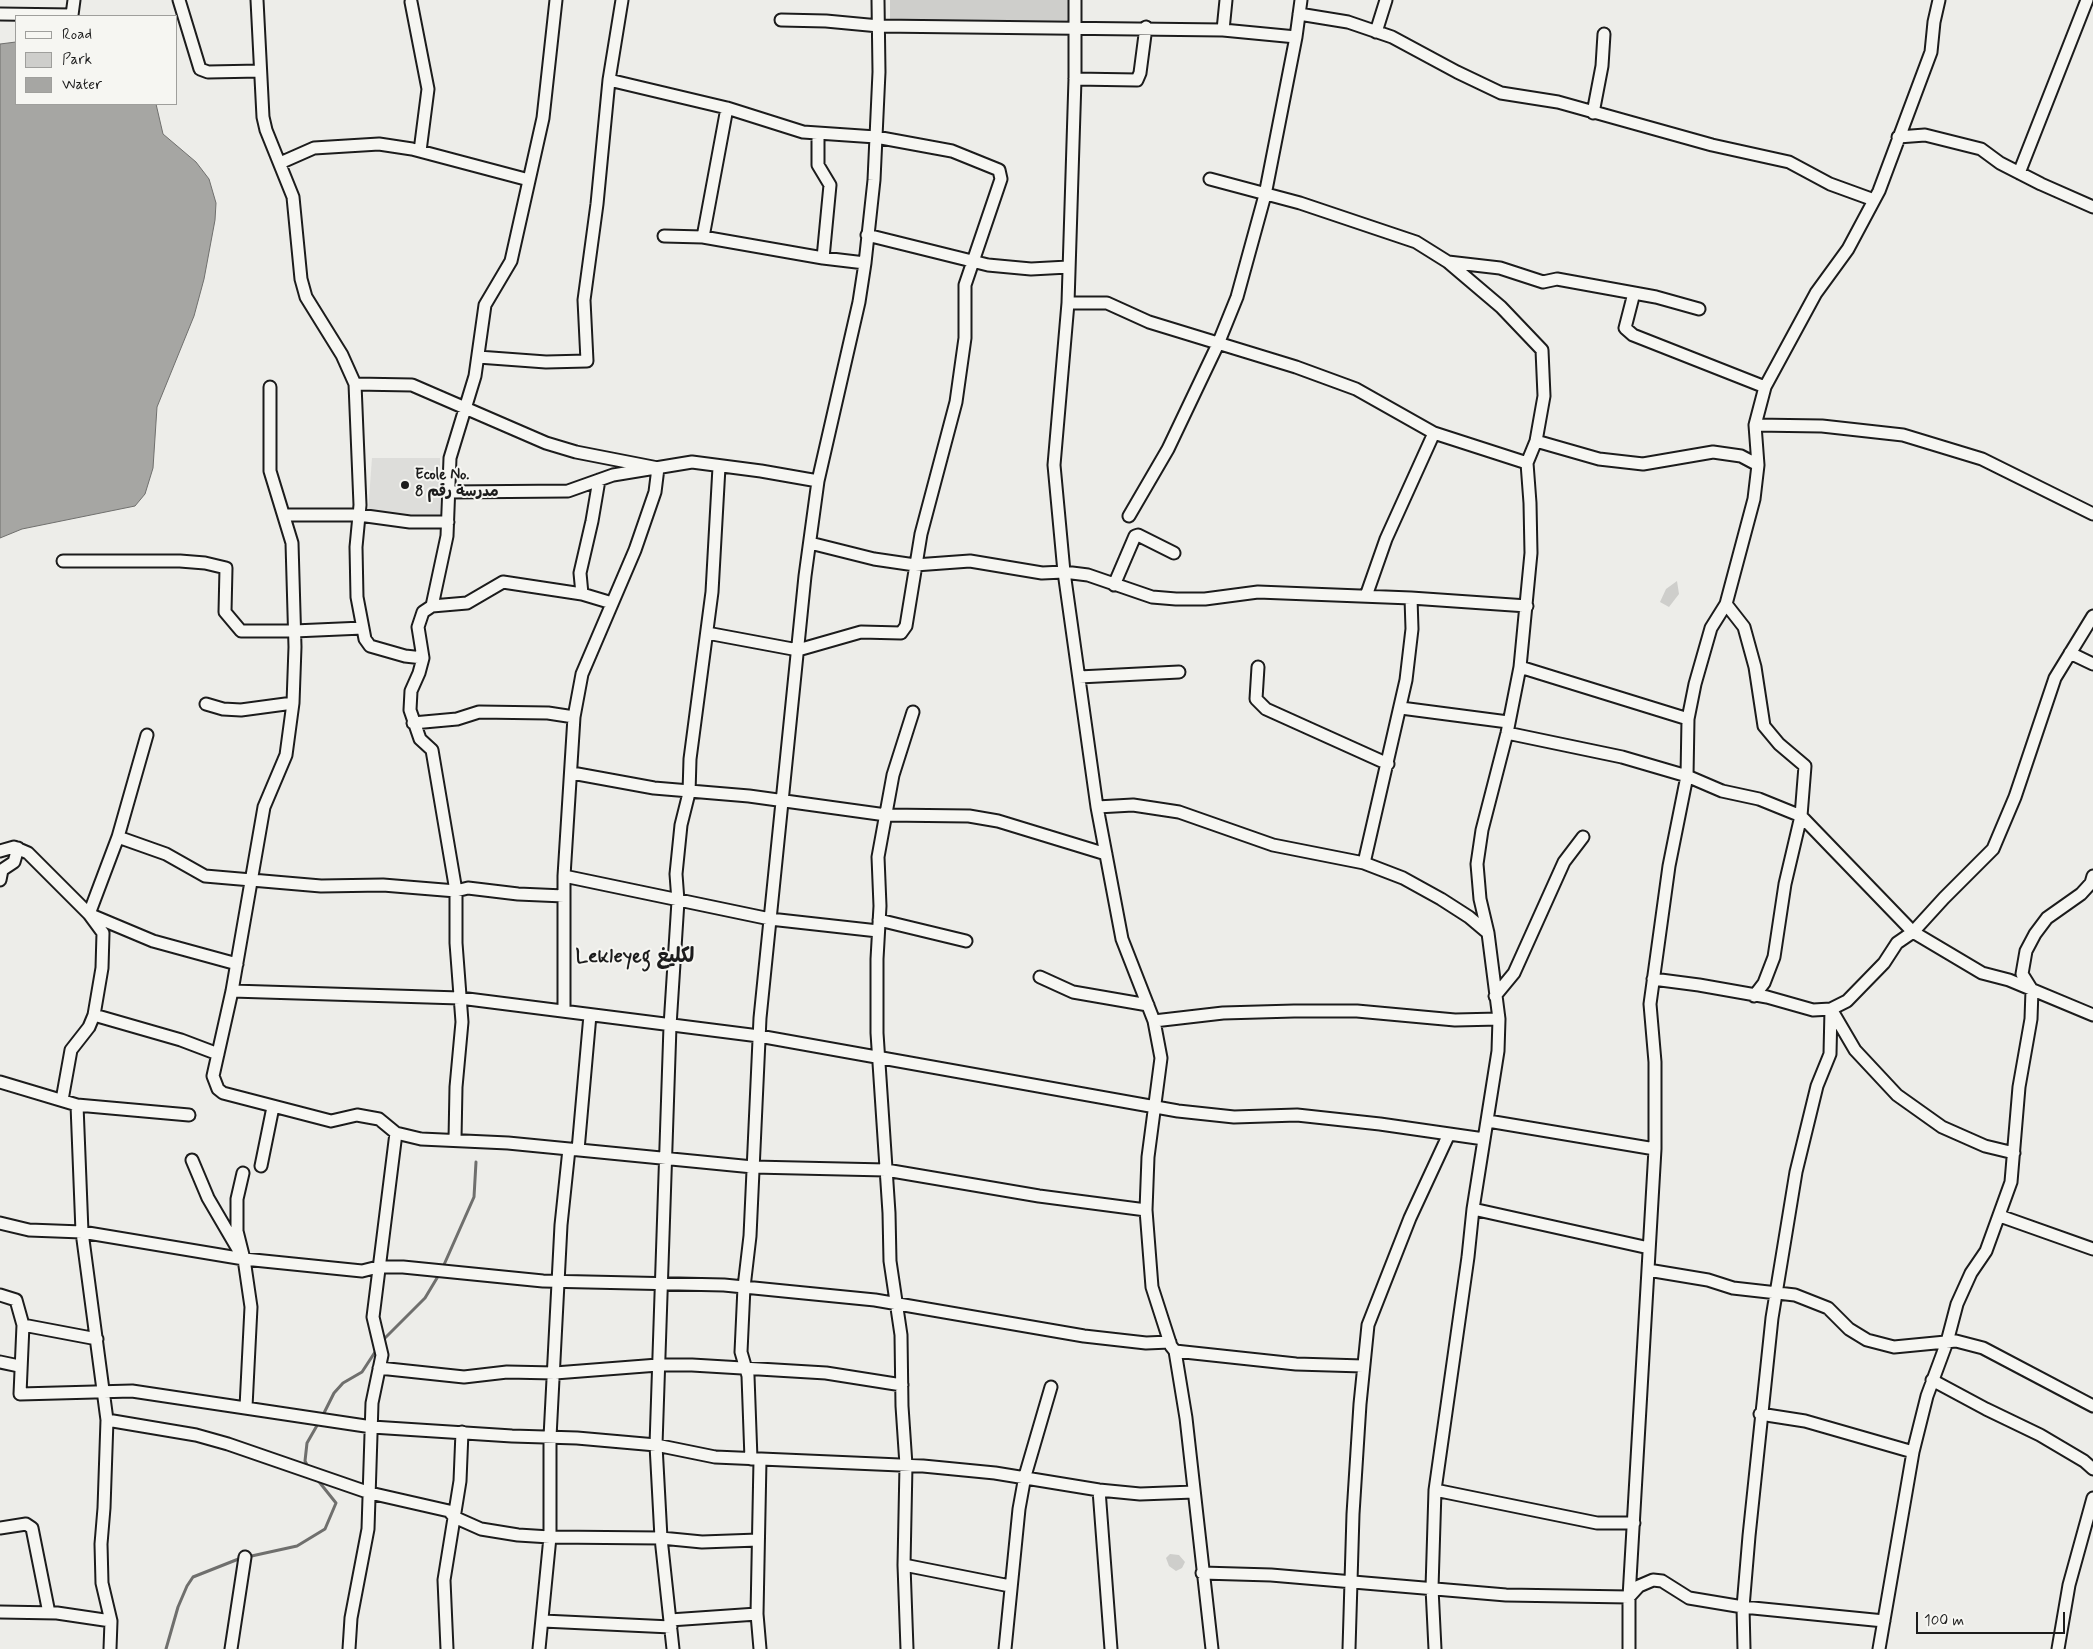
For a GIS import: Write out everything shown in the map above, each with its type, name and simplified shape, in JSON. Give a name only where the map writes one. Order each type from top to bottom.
[{"type":"street","points":[[0,14],[72,15],[74,0]]},
{"type":"street","points":[[178,0],[200,68],[208,72],[260,71]]},
{"type":"street","points":[[257,0],[263,117],[293,198],[300,279],[306,297],[342,355],[355,384],[359,515],[356,547],[357,597],[365,639],[370,646],[405,656],[423,658]]},
{"type":"street","points":[[432,606],[439,580],[448,522],[450,458],[475,376],[486,305],[511,261],[543,118],[556,0]]},
{"type":"street","points":[[478,357],[546,362],[587,361],[584,300],[597,204],[609,80],[622,0]]},
{"type":"street","points":[[760,1649],[757,1614],[756,1459],[748,1376],[741,1352],[744,1287],[750,1236],[759,1036],[805,576],[818,481],[859,302],[865,263],[874,180],[879,26],[878,0]]},
{"type":"street","points":[[1075,0],[1075,79],[1068,303],[1054,465],[1064,572],[1097,806],[1122,939],[1154,1021],[1161,1058],[1148,1156],[1146,1210],[1152,1287],[1172,1346],[1186,1418],[1212,1649]]},
{"type":"street","points":[[1223,30],[1226,0]]},
{"type":"street","points":[[1129,516],[1168,449],[1238,298],[1265,195],[1296,37],[1301,0]]},
{"type":"street","points":[[1376,32],[1386,0]]},
{"type":"street","points":[[1629,1649],[1629,1597],[1655,1149],[1655,1062],[1650,1004],[1669,866],[1687,776],[1688,718],[1695,684],[1711,628],[1726,604],[1754,499],[1758,465],[1755,425],[1765,387],[1816,293],[1848,249],[1874,200],[1931,52],[1934,22],[1939,0]]},
{"type":"street","points":[[2019,173],[2087,0]]},
{"type":"street","points":[[411,2],[428,89],[420,151]]},
{"type":"street","points":[[1299,14],[1348,22],[1392,36],[1457,72],[1501,92],[1558,102],[1712,145],[1789,162],[1830,184],[1874,200]]},
{"type":"street","points":[[781,20],[879,26],[1075,29],[1146,27],[1223,30],[1296,37]]},
{"type":"street","points":[[1075,79],[1137,80],[1140,73],[1146,27]]},
{"type":"street","points":[[1593,113],[1602,66],[1604,34]]},
{"type":"street","points":[[609,80],[727,108],[785,127],[818,134],[876,137],[952,151],[999,170],[1000,180],[965,285],[965,338],[956,402],[921,534],[906,626],[901,633],[861,632],[798,650],[706,633]]},
{"type":"street","points":[[703,237],[727,108]]},
{"type":"street","points":[[818,134],[818,165],[830,185],[823,258]]},
{"type":"street","points":[[1898,137],[1925,135],[1981,149],[2019,173],[2093,207]]},
{"type":"street","points":[[280,162],[314,148],[348,144],[379,144],[420,151],[529,180]]},
{"type":"street","points":[[1210,179],[1300,203],[1416,242],[1448,262],[1501,306],[1542,350],[1544,396],[1536,441],[1527,464],[1531,553],[1520,667],[1508,727],[1482,830],[1477,864],[1480,900],[1488,932],[1499,1019],[1498,1051],[1473,1209],[1458,1338],[1435,1490],[1432,1588],[1435,1649]]},
{"type":"street","points":[[664,236],[703,237],[823,258],[865,263]]},
{"type":"street","points":[[867,236],[973,262],[1031,269],[1068,267]]},
{"type":"street","points":[[1448,262],[1500,268],[1543,282],[1556,278],[1634,293],[1699,309]]},
{"type":"street","points":[[1634,293],[1625,328],[1633,335],[1765,387]]},
{"type":"street","points":[[1068,303],[1106,303],[1149,322],[1296,366],[1356,389],[1434,433],[1527,464]]},
{"type":"street","points":[[355,384],[412,385],[531,438],[560,448],[658,468]]},
{"type":"street","points":[[270,387],[270,470],[292,543],[293,702],[286,755],[264,807],[232,991],[213,1076],[218,1089],[223,1093],[331,1121],[356,1114],[379,1119],[396,1133],[421,1138],[455,1139],[753,1168],[886,1170],[1039,1196],[1146,1210]]},
{"type":"street","points":[[1755,425],[1822,426],[1903,435],[1982,459],[2093,514]]},
{"type":"street","points":[[1366,596],[1386,539],[1434,433]]},
{"type":"street","points":[[1536,441],[1599,459],[1643,464],[1713,452],[1741,456],[1758,465]]},
{"type":"street","points":[[450,492],[568,491],[614,475],[692,462],[818,481]]},
{"type":"street","points":[[673,1649],[661,1538],[656,1445],[670,1026],[678,901],[676,874],[681,826],[689,793],[690,759],[712,592],[719,467]]},
{"type":"street","points":[[564,1011],[564,876],[566,825],[572,773],[574,716],[582,674],[635,550],[655,492],[658,468]]},
{"type":"street","points":[[582,594],[580,573],[599,480]]},
{"type":"street","points":[[284,515],[359,515],[410,522],[448,522]]},
{"type":"street","points":[[1114,585],[1135,536],[1138,535],[1174,553]]},
{"type":"street","points":[[810,543],[874,559],[915,565],[970,561],[1042,573],[1064,572],[1088,575],[1152,597],[1176,599],[1205,598],[1258,592],[1412,598],[1527,606]]},
{"type":"street","points":[[63,561],[180,561],[205,563],[226,568],[224,612],[242,631],[363,628]]},
{"type":"street","points":[[455,1139],[456,1087],[462,1022],[456,943],[456,891],[432,750],[420,740],[410,710],[411,691],[423,658],[418,627],[423,612],[432,606],[467,603],[503,582],[582,594],[612,603]]},
{"type":"street","points":[[1364,863],[1401,708],[1412,629],[1412,598]]},
{"type":"street","points":[[1726,604],[1744,627],[1755,667],[1764,726],[1779,744],[1806,766],[1801,816],[1785,884],[1774,957],[1764,983],[1754,996]]},
{"type":"street","points":[[1653,979],[1699,985],[1813,1010],[1831,1009],[1847,1001],[1884,963],[1897,943],[1914,932],[1993,848],[2015,797],[2055,678],[2093,616]]},
{"type":"street","points":[[2070,653],[2093,664]]},
{"type":"street","points":[[1258,667],[1256,699],[1266,709],[1388,764]]},
{"type":"street","points":[[1520,667],[1688,718]]},
{"type":"street","points":[[1078,677],[1179,672]]},
{"type":"street","points":[[206,704],[223,709],[241,710],[293,702]]},
{"type":"street","points":[[1401,708],[1508,727],[1622,757],[1687,776],[1722,791],[1759,799],[1801,816],[1914,932],[1982,973],[2009,980],[2093,1014]]},
{"type":"street","points":[[413,723],[457,719],[479,712],[548,713],[574,716]]},
{"type":"street","points":[[907,1649],[904,1565],[906,1465],[901,1335],[894,1303],[890,1261],[878,1033],[878,857],[893,775],[912,712]]},
{"type":"street","points":[[89,914],[118,837],[147,735]]},
{"type":"street","points":[[572,773],[689,793],[782,800],[886,815],[969,816],[998,821],[1106,854]]},
{"type":"street","points":[[1097,806],[1133,805],[1179,812],[1273,845],[1364,863],[1403,878],[1441,899],[1488,932]]},
{"type":"street","points":[[118,837],[166,854],[198,874],[321,886],[383,885],[456,891],[468,888],[518,894],[564,896]]},
{"type":"street","points":[[1495,996],[1514,973],[1564,862],[1583,837]]},
{"type":"street","points":[[0,851],[5,848],[18,848],[28,853],[89,914],[103,933],[102,968],[94,1015],[89,1027],[71,1050],[62,1100]]},
{"type":"street","points":[[0,880],[2,870],[14,862],[18,848]]},
{"type":"street","points":[[564,876],[770,919],[878,926],[966,941]]},
{"type":"street","points":[[1879,1649],[1913,1452],[1932,1380],[1947,1342],[1957,1304],[1971,1273],[1986,1251],[2011,1182],[2019,1087],[2031,1019],[2032,990],[2022,974],[2026,951],[2035,934],[2047,918],[2081,894],[2092,880]]},
{"type":"street","points":[[89,914],[153,940],[237,964]]},
{"type":"street","points":[[1040,977],[1073,992],[1148,1005]]},
{"type":"street","points":[[232,991],[460,998],[759,1036],[1121,1101],[1155,1105],[1178,1111],[1234,1117],[1297,1115],[1484,1139]]},
{"type":"street","points":[[1831,1009],[1854,1050],[1897,1096],[1942,1127],[1985,1146],[2014,1154]]},
{"type":"street","points":[[1744,1649],[1743,1608],[1760,1414],[1775,1294],[1796,1172],[1817,1086],[1830,1054],[1831,1009]]},
{"type":"street","points":[[1154,1021],[1223,1013],[1294,1011],[1357,1011],[1455,1020],[1499,1019]]},
{"type":"street","points":[[94,1015],[181,1040],[218,1054]]},
{"type":"street","points":[[540,1649],[550,1537],[550,1437],[555,1373],[558,1282],[590,1015]]},
{"type":"street","points":[[0,1082],[77,1105],[189,1115]]},
{"type":"street","points":[[77,1105],[82,1232],[107,1420],[101,1554],[102,1582],[111,1622],[110,1649]]},
{"type":"street","points":[[260,1166],[273,1107]]},
{"type":"street","points":[[1488,1121],[1655,1149]]},
{"type":"street","points":[[349,1649],[352,1618],[368,1529],[372,1403],[382,1355],[373,1317],[396,1133]]},
{"type":"street","points":[[1349,1649],[1350,1581],[1363,1366],[1368,1325],[1410,1218],[1448,1134]]},
{"type":"street","points":[[192,1160],[219,1219],[244,1259]]},
{"type":"street","points":[[243,1173],[238,1199],[237,1230],[252,1306],[246,1407]]},
{"type":"street","points":[[1473,1209],[1649,1248]]},
{"type":"street","points":[[2000,1216],[2093,1249]]},
{"type":"street","points":[[0,1222],[29,1230],[82,1232],[244,1259],[362,1271],[378,1267],[558,1282],[661,1283],[744,1287],[894,1303],[1084,1336],[1172,1346],[1296,1364],[1363,1366]]},
{"type":"street","points":[[1648,1270],[1708,1280],[1733,1288],[1795,1295],[1828,1308],[1850,1329],[1867,1340],[1894,1347],[1956,1341],[1983,1348],[2093,1406]]},
{"type":"street","points":[[0,1295],[16,1300],[22,1325],[19,1366],[20,1394],[132,1391],[372,1427],[656,1445],[715,1457],[906,1465],[1024,1476],[1100,1490],[1140,1494],[1194,1492]]},
{"type":"street","points":[[22,1325],[97,1339]]},
{"type":"street","points":[[0,1362],[19,1366]]},
{"type":"street","points":[[379,1368],[464,1376],[507,1372],[555,1373],[658,1365],[745,1367],[826,1373],[902,1385]]},
{"type":"street","points":[[1932,1380],[2040,1435],[2084,1460],[2093,1469]]},
{"type":"street","points":[[1005,1649],[1010,1586],[1024,1476],[1050,1387]]},
{"type":"street","points":[[1760,1414],[1805,1421],[1913,1452]]},
{"type":"street","points":[[107,1420],[196,1435],[228,1444],[370,1493],[449,1511],[454,1517],[481,1529],[518,1535],[550,1537],[661,1538],[702,1542],[758,1540]]},
{"type":"street","points":[[447,1649],[444,1580],[460,1481],[462,1432]]},
{"type":"street","points":[[1100,1490],[1111,1649]]},
{"type":"street","points":[[1435,1490],[1597,1523],[1634,1523]]},
{"type":"street","points":[[2058,1649],[2069,1585],[2093,1498]]},
{"type":"street","points":[[0,1528],[26,1524],[32,1528],[50,1613]]},
{"type":"street","points":[[231,1649],[245,1557]]},
{"type":"street","points":[[904,1565],[1010,1586]]},
{"type":"street","points":[[1202,1573],[1350,1581],[1506,1595],[1629,1597],[1639,1586],[1653,1580],[1662,1581],[1689,1598],[1743,1608],[1884,1620]]},
{"type":"street","points":[[0,1612],[50,1613],[111,1622]]},
{"type":"street","points":[[543,1621],[671,1624],[757,1614]]},
{"type":"shaded area","name":"Ecole No. 8 مدرسة رقم","points":[[372,458],[440,458],[440,518],[368,512]]},
{"type":"green space","points":[[890,0],[1070,0],[1070,21],[890,22]]},
{"type":"green space","points":[[1677,581],[1679,594],[1669,607],[1660,602],[1666,589]]},
{"type":"green space","points":[[1170,1554],[1179,1555],[1185,1562],[1182,1568],[1176,1571],[1169,1566],[1166,1558]]},
{"type":"water","points":[[15,42],[15,105],[156,105],[163,134],[196,162],[209,179],[216,203],[215,220],[204,279],[194,316],[157,407],[153,468],[145,494],[135,506],[22,529],[0,538],[0,44]]},
{"type":"waterway","points":[[443,1267],[474,1197],[476,1162]]},
{"type":"waterway","points":[[381,1342],[425,1298],[440,1273]]},
{"type":"waterway","points":[[322,1417],[334,1393],[343,1383],[362,1372],[377,1349]]},
{"type":"waterway","points":[[309,1469],[305,1461],[307,1443],[319,1422]]},
{"type":"waterway","points":[[247,1557],[297,1546],[325,1529],[336,1503],[316,1478]]},
{"type":"waterway","points":[[166,1649],[178,1607],[193,1577],[241,1558]]},
{"type":"place","name":"Ecole No. 8 مدرسة رقم","points":[[405,485]]},
{"type":"district","name":"Lekleyeg لكليغ","points":[[635,958]]}]
